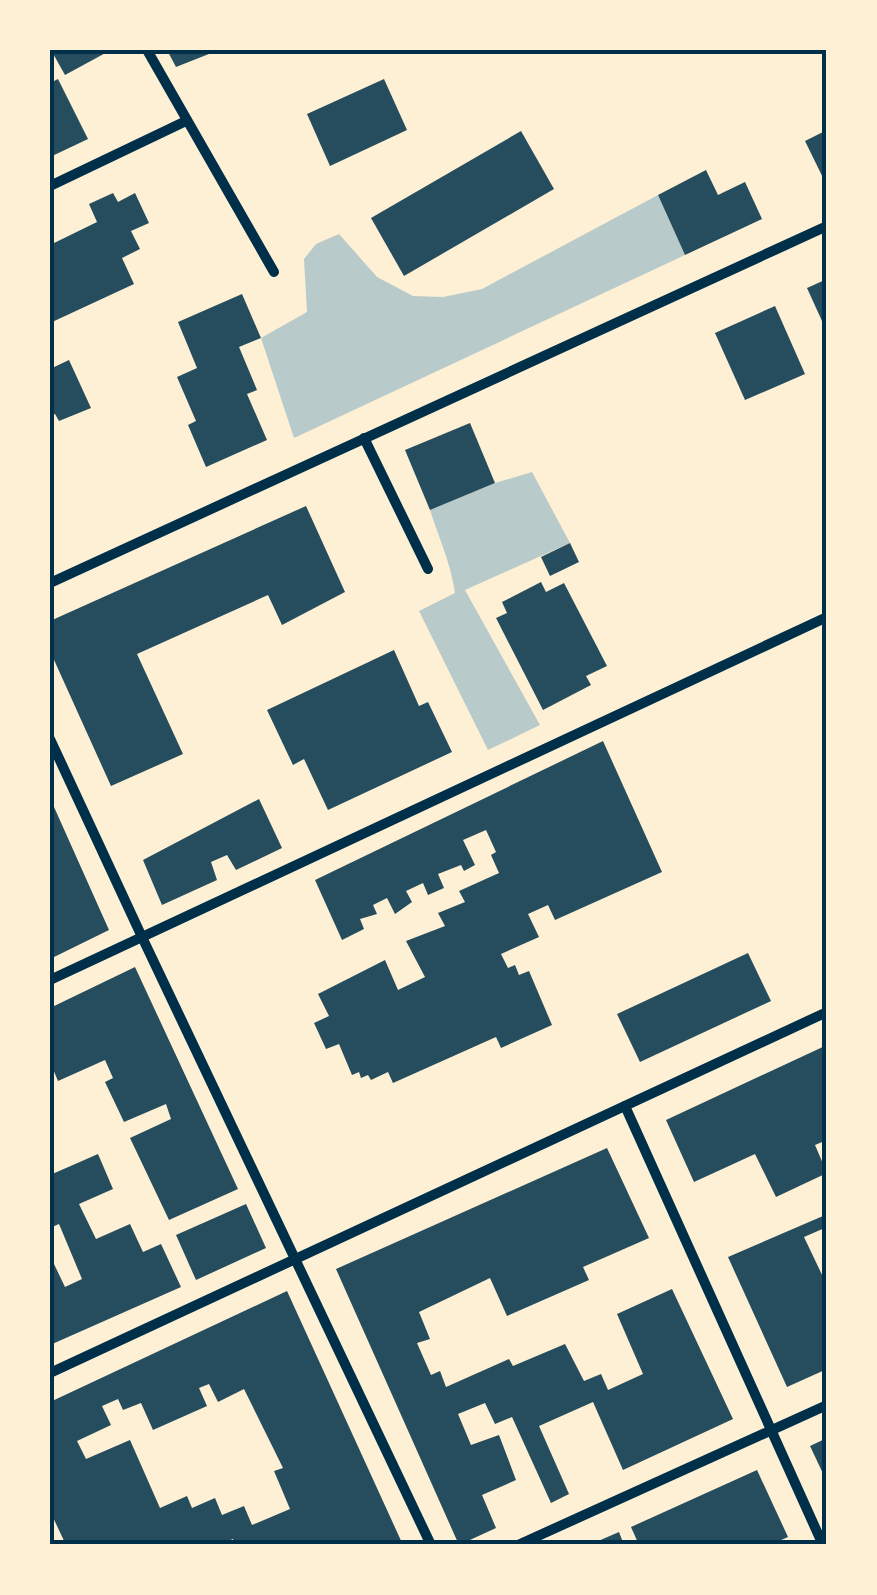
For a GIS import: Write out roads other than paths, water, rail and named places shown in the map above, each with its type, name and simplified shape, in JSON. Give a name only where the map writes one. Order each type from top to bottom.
[{"type":"street","points":[[147,50],[274,272]]},
{"type":"street","points":[[50,186],[186,121]]},
{"type":"street","points":[[50,583],[827,226]]},
{"type":"street","points":[[364,438],[428,569]]},
{"type":"street","points":[[50,980],[827,617]]},
{"type":"street","points":[[50,739],[432,1545]]},
{"type":"street","points":[[50,1374],[827,1012]]},
{"type":"street","points":[[625,1106],[823,1545]]},
{"type":"street","points":[[518,1545],[827,1404]]}]
